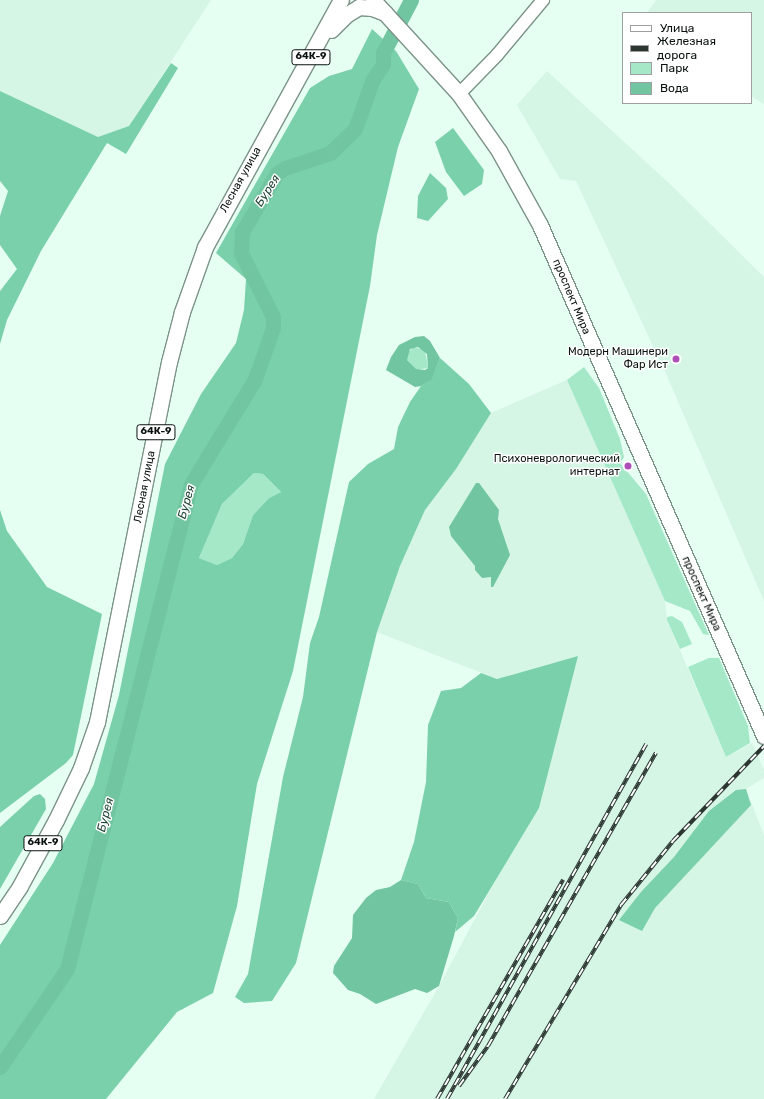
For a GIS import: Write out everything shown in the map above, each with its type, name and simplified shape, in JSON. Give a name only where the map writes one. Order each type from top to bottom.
[{"type":"main road","points":[[333,18],[335,0]]},
{"type":"main road","name":"Лесная улица","points":[[0,916],[20,886],[56,820],[81,768],[97,722],[169,362],[182,312],[205,247],[333,18],[341,0]]},
{"type":"main road","name":"проспект Мира","points":[[373,0],[459,94],[499,151],[540,225],[764,736]]},
{"type":"main road","points":[[319,43],[346,15],[359,7],[372,8],[388,16]]},
{"type":"street","points":[[459,94],[497,55],[543,0]]},
{"type":"shaded area","points":[[0,0],[211,0],[129,126],[98,137],[0,91]]},
{"type":"shaded area","points":[[656,0],[764,0],[764,104],[752,97],[752,12],[648,12]]},
{"type":"shaded area","points":[[372,29],[396,51],[419,89],[398,147],[377,235],[370,286],[293,671],[257,784],[237,906],[213,993],[177,1012],[106,1099],[0,1099],[0,945],[53,863],[94,784],[119,695],[165,464],[201,394],[236,343],[244,310],[246,279],[216,253],[310,88],[329,76],[352,69]],"holes":[[[254,473],[263,474],[281,492],[269,498],[253,515],[243,544],[232,558],[217,565],[199,558],[222,504]]]},
{"type":"shaded area","points":[[171,63],[178,68],[126,154],[107,143],[41,251],[7,320],[0,344],[0,291],[17,269],[0,245],[0,216],[8,191],[0,181],[0,91],[98,137],[129,126]]},
{"type":"shaded area","points":[[547,71],[671,185],[764,277],[764,601],[667,376],[576,181],[560,179],[517,105]]},
{"type":"shaded area","points":[[453,128],[484,170],[482,184],[464,196],[446,172],[435,142]]},
{"type":"shaded area","points":[[430,173],[446,188],[448,199],[428,221],[417,218],[418,196]]},
{"type":"shaded area","points":[[440,358],[469,384],[491,413],[456,469],[425,510],[400,566],[377,632],[296,963],[272,1001],[244,1003],[235,997],[248,974],[283,777],[303,697],[310,643],[319,617],[349,482],[368,464],[394,449],[398,427],[410,402],[421,386],[432,378]]},
{"type":"shaded area","points":[[567,380],[665,601],[667,620],[726,757],[752,743],[764,770],[764,778],[746,789],[764,835],[764,1099],[374,1099],[439,986],[502,868],[578,656],[497,679],[377,632],[400,566],[425,510],[456,469],[491,413]]},
{"type":"shaded area","points":[[0,510],[7,531],[47,587],[102,614],[73,755],[66,763],[0,813]]},
{"type":"shaded area","points":[[578,656],[539,808],[474,916],[455,932],[458,918],[449,902],[426,898],[418,884],[401,880],[414,842],[426,782],[428,725],[441,691],[461,688],[481,673],[497,679]]},
{"type":"shaded area","points":[[746,789],[751,805],[655,908],[642,931],[619,920],[641,892],[674,857],[709,811],[736,790]]},
{"type":"shaded area","points":[[40,794],[45,799],[46,809],[0,889],[0,827],[34,796]]},
{"type":"green space","points":[[413,347],[425,350],[428,368],[416,370],[407,360],[406,355]]},
{"type":"green space","points":[[584,367],[599,388],[620,439],[624,457],[620,463],[646,494],[709,635],[703,634],[690,611],[665,601],[567,380]]},
{"type":"green space","points":[[254,473],[263,474],[281,492],[269,498],[253,515],[243,544],[232,558],[217,565],[199,558],[222,504]]},
{"type":"green space","points":[[672,616],[682,622],[692,644],[680,649],[667,620],[667,617]]},
{"type":"green space","points":[[709,658],[719,658],[748,726],[750,743],[726,757],[688,667]]},
{"type":"water","points":[[424,336],[430,341],[440,358],[432,379],[421,386],[415,387],[386,370],[391,357],[399,345],[415,337]],"holes":[[[418,347],[427,354],[428,368],[425,370],[416,369],[407,360],[410,349]]]},
{"type":"water","points":[[476,483],[479,483],[499,510],[498,519],[510,555],[493,587],[491,587],[491,577],[482,578],[475,570],[475,566],[451,536],[449,527]]},
{"type":"water","points":[[401,880],[418,884],[426,898],[449,902],[458,918],[439,986],[427,993],[415,989],[376,1004],[360,994],[348,990],[333,973],[334,966],[352,938],[353,915],[366,898],[376,890],[390,887]]},
{"type":"waterway","name":"Бурея","points":[[0,1067],[67,969],[191,484],[255,379],[273,328],[273,317],[241,253],[242,232],[277,173],[285,168],[330,153],[355,129],[372,81],[383,64],[383,53],[411,0]]},
{"type":"railway","points":[[447,1099],[646,744]]},
{"type":"railway","points":[[505,1099],[621,905],[673,841],[764,746]]},
{"type":"railway","points":[[459,1086],[488,1046],[656,753]]},
{"type":"railway","points":[[437,1099],[563,880]]},
{"type":"place","name":"Модерн Машинери Фар Ист","points":[[676,359]]},
{"type":"place","name":"Психоневрологический интернат","points":[[628,466]]}]
